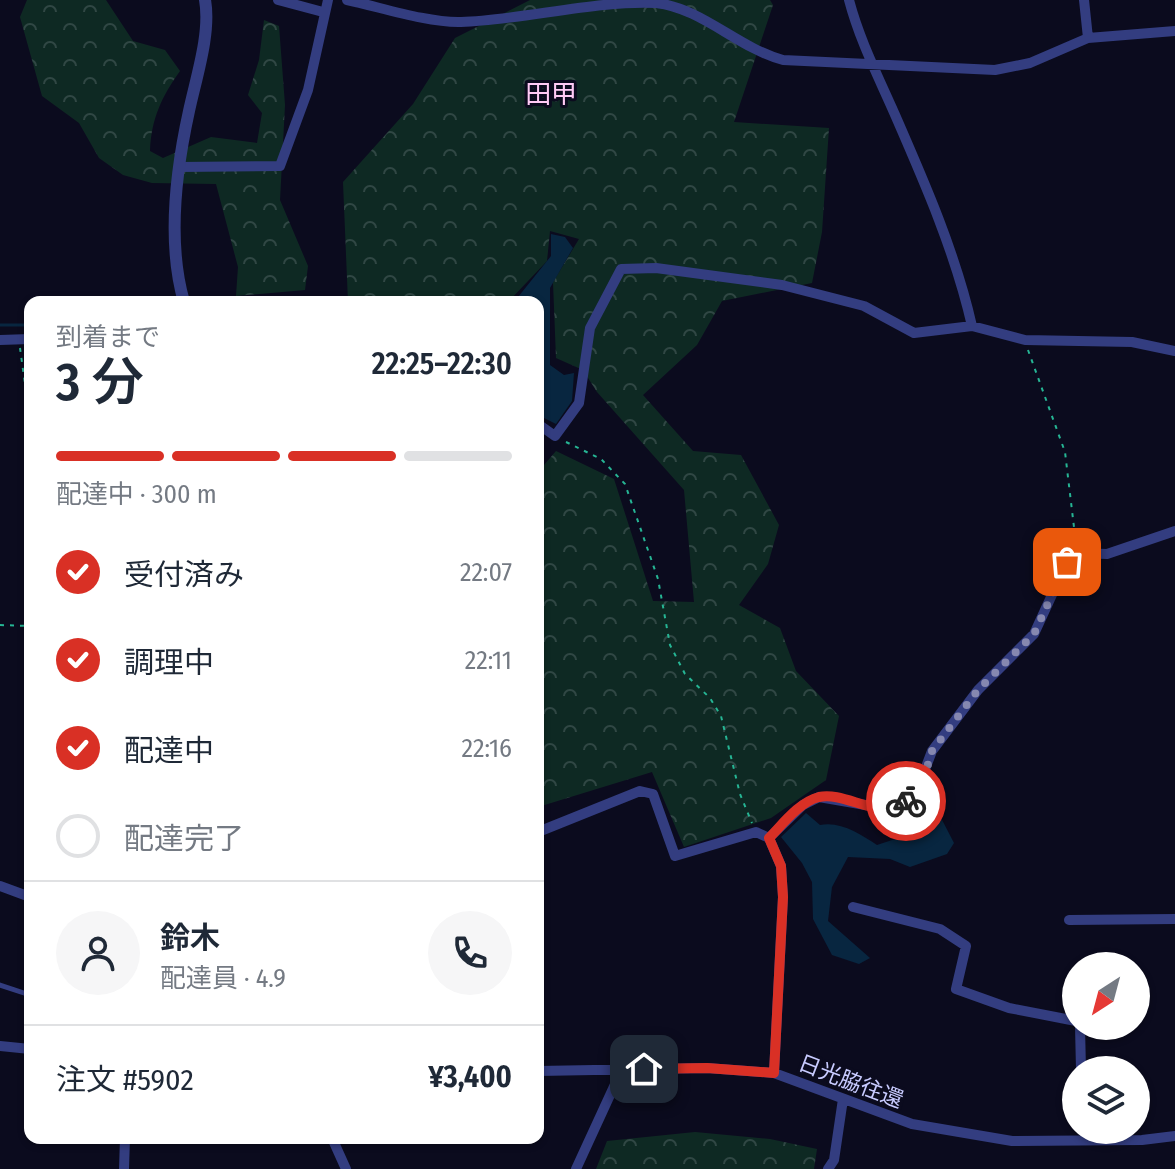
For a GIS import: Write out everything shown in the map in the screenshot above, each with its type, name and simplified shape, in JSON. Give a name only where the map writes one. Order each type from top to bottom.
[{"type":"street","points":[[182,296],[178,279],[179,167],[199,67],[205,0]]},
{"type":"street","points":[[278,0],[323,12]]},
{"type":"street","points":[[179,167],[280,166],[308,90],[328,0]]},
{"type":"street","points":[[347,0],[457,22],[624,3],[654,3],[695,15],[765,55],[783,60],[995,70],[1030,63],[1088,38],[1175,31]]},
{"type":"street","points":[[849,0],[859,38],[872,62],[961,279],[972,326]]},
{"type":"street","points":[[1084,0],[1088,38]]},
{"type":"street","points":[[544,428],[555,436],[579,403],[590,328],[621,269],[656,268],[782,285],[864,306],[914,333],[972,326],[1025,340],[1132,342],[1175,351]]},
{"type":"street","points":[[0,340],[24,339]]},
{"type":"street","points":[[769,838],[803,805],[819,797],[883,808],[902,805],[916,793],[932,751],[978,690],[1034,634],[1067,562],[1077,553],[1107,554],[1175,531]]},
{"type":"street","points":[[544,830],[640,791],[653,794],[675,856],[756,832],[769,838],[781,866],[783,897],[774,1073]]},
{"type":"street","points":[[0,886],[24,895]]},
{"type":"street","points":[[853,907],[940,929],[966,946],[956,989],[1009,1008],[1062,1018]]},
{"type":"street","points":[[1069,920],[1175,919]]},
{"type":"street","points":[[0,1046],[24,1048]]},
{"type":"street","name":"日光脇往還","points":[[544,1071],[707,1068],[774,1073],[912,1124],[967,1136],[1062,1142]]},
{"type":"street","points":[[576,1169],[622,1069]]},
{"type":"street","points":[[828,1169],[834,1160],[843,1099]]},
{"type":"street","name":"日光脇往還","points":[[1150,1138],[1175,1136]]},
{"type":"street","points":[[124,1169],[125,1144]]},
{"type":"street","points":[[334,1144],[344,1169]]},
{"type":"lane","points":[[0,985],[24,993]]},
{"type":"path","points":[[1025,340],[1065,452],[1077,553]]},
{"type":"path","points":[[555,436],[601,459],[625,484],[658,579],[670,645],[685,674],[710,698],[721,716],[740,794],[756,832]]},
{"type":"path","points":[[0,625],[24,626]]},
{"type":"green space","points":[[27,0],[106,0],[133,41],[165,50],[180,71],[155,118],[150,151],[163,158],[211,137],[257,143],[262,113],[248,95],[259,60],[264,20],[279,26],[285,105],[280,200],[308,266],[305,290],[236,296],[238,267],[216,184],[152,183],[123,175],[99,158],[79,123],[42,96],[20,17]]},
{"type":"green space","points":[[530,0],[770,0],[773,5],[734,122],[829,128],[822,232],[812,283],[722,301],[697,345],[643,395],[693,451],[741,455],[779,525],[768,564],[739,605],[780,628],[796,671],[839,716],[826,780],[771,818],[684,847],[652,772],[544,805],[544,465],[556,451],[614,479],[653,601],[694,602],[684,490],[597,392],[583,370],[556,358],[553,282],[579,239],[550,231],[547,261],[514,296],[348,296],[343,182],[413,104],[455,38]]},
{"type":"green space","points":[[695,1132],[770,1139],[817,1149],[814,1169],[596,1169],[607,1141]]},
{"type":"water","points":[[551,234],[565,237],[573,248],[550,288],[550,365],[564,375],[574,373],[572,401],[556,424],[544,418],[544,296],[519,296],[551,256]]},
{"type":"water","points":[[806,813],[820,825],[843,827],[877,845],[898,838],[909,841],[927,828],[930,816],[939,814],[954,843],[947,854],[910,867],[890,859],[848,857],[832,887],[828,921],[870,958],[859,964],[832,955],[813,919],[812,882],[802,863],[781,837]]},
{"type":"waterway","points":[[0,325],[24,325]]},
{"type":"way so far","points":[[906,801],[916,793],[923,781],[932,751],[978,690],[1034,634],[1067,562]]},
{"type":"district","name":"田甲","points":[[551,94]]},
{"type":"route","points":[[644,1069],[707,1068],[774,1073],[783,897],[781,866],[769,838],[803,805],[819,797],[883,808],[902,805],[906,801]]}]
